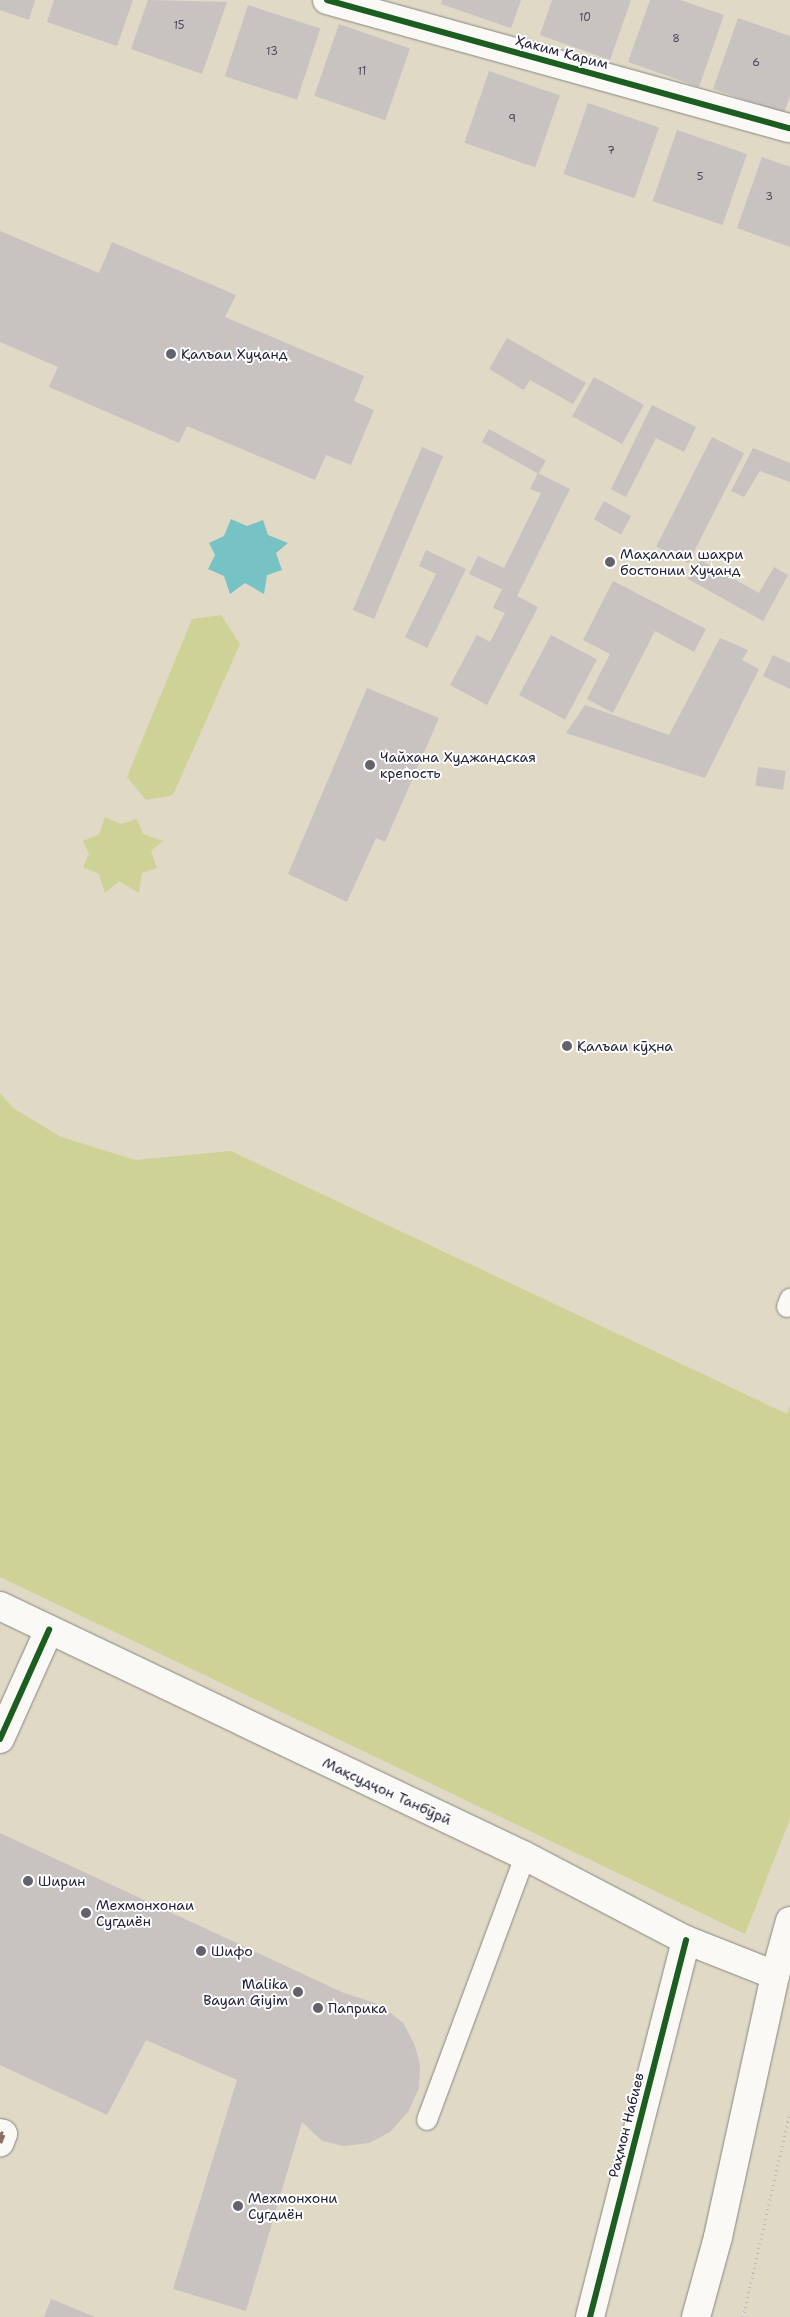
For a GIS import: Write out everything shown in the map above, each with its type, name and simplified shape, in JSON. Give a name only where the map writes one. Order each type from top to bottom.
[{"type":"main road","name":"Ҳаким Карим","points":[[327,0],[790,128]]},
{"type":"main road","name":"Мақсудҷон Танбӯрӣ","points":[[0,1606],[524,1856],[686,1940],[775,1975]]},
{"type":"main road","points":[[0,1739],[49,1630]]},
{"type":"main road","points":[[696,2317],[718,2237],[775,1975],[790,1921]]},
{"type":"main road","name":"Раҳмон Набиев","points":[[590,2317],[686,1940]]},
{"type":"main road","points":[[0,2133],[3,2134],[0,2142]]},
{"type":"lane","points":[[427,2120],[524,1856]]},
{"type":"path","points":[[743,2317],[790,2112]]},
{"type":"green space","points":[[221,615],[240,644],[173,795],[146,800],[127,777],[192,619]]},
{"type":"green space","points":[[105,817],[121,824],[137,819],[143,834],[163,841],[151,851],[157,868],[142,873],[139,893],[119,881],[105,893],[99,874],[83,867],[89,854],[83,841],[99,834]]},
{"type":"green space","points":[[0,1093],[13,1108],[61,1137],[135,1160],[231,1151],[787,1414],[790,1406],[790,1819],[745,1934],[0,1577]]},
{"type":"water","points":[[231,519],[247,526],[263,520],[268,535],[288,543],[276,553],[282,570],[267,575],[264,594],[245,583],[230,594],[224,576],[208,569],[215,555],[209,543],[224,536]]},
{"type":"building","points":[[0,0],[35,0],[29,20],[0,10]]},
{"type":"building","points":[[54,0],[133,0],[117,46],[47,22]]},
{"type":"building","points":[[148,0],[227,2],[202,74],[131,49]]},
{"type":"building","points":[[442,0],[521,0],[511,28],[441,4]]},
{"type":"building","points":[[552,0],[631,0],[610,60],[540,35]]},
{"type":"building","points":[[650,0],[680,0],[724,15],[699,87],[628,62]]},
{"type":"building","points":[[248,5],[320,28],[297,100],[225,76]]},
{"type":"building","points":[[738,18],[790,36],[790,96],[784,113],[713,89]]},
{"type":"building","points":[[339,24],[410,48],[385,120],[314,96]]},
{"type":"building","points":[[489,71],[560,95],[535,167],[464,143]]},
{"type":"building","points":[[588,103],[659,127],[634,198],[564,174]]},
{"type":"building","points":[[677,130],[747,154],[723,225],[653,201]]},
{"type":"building","points":[[762,157],[790,167],[790,247],[737,228]]},
{"type":"building","name":"Қалъаи Хуҷанд","points":[[0,231],[99,273],[112,242],[236,295],[225,317],[364,376],[354,401],[374,410],[351,465],[326,455],[315,480],[187,426],[179,443],[49,387],[58,367],[0,342]]},
{"type":"building","points":[[507,338],[586,383],[573,404],[530,380],[524,390],[489,369]]},
{"type":"building","points":[[594,377],[644,405],[622,444],[572,416]]},
{"type":"building","points":[[652,405],[696,427],[684,452],[656,438],[626,497],[611,489]]},
{"type":"building","points":[[489,429],[546,461],[539,474],[482,442]]},
{"type":"building","points":[[712,437],[744,453],[688,563],[656,547]]},
{"type":"building","points":[[422,447],[443,456],[374,619],[353,610]]},
{"type":"building","points":[[753,448],[790,463],[790,482],[760,471],[744,497],[731,491]]},
{"type":"building","points":[[538,473],[570,489],[517,596],[538,607],[487,705],[450,685],[477,635],[490,642],[505,613],[493,608],[502,589],[469,574],[478,556],[504,568],[541,493],[530,489]]},
{"type":"building","points":[[604,501],[631,516],[621,534],[594,519]]},
{"type":"building","points":[[426,550],[466,569],[427,648],[405,637],[436,574],[419,566]]},
{"type":"building","points":[[700,560],[759,593],[774,567],[788,575],[763,621],[688,579]]},
{"type":"building","points":[[613,581],[706,629],[694,652],[655,631],[613,713],[587,699],[610,654],[583,640]]},
{"type":"building","points":[[551,635],[597,659],[565,719],[519,695]]},
{"type":"building","points":[[720,638],[748,650],[742,660],[759,669],[705,778],[566,733],[585,705],[669,735]]},
{"type":"building","points":[[773,655],[790,663],[790,689],[763,676]]},
{"type":"building","points":[[367,688],[439,718],[385,842],[376,838],[347,902],[288,874]]},
{"type":"building","points":[[758,767],[786,771],[783,790],[755,786]]},
{"type":"building","name":"Мехмонхонаи Сугдиён","points":[[0,1833],[344,1993],[381,2005],[403,2023],[414,2043],[420,2064],[419,2088],[408,2112],[390,2132],[369,2143],[343,2146],[322,2141],[302,2122],[246,2311],[173,2289],[237,2080],[146,2040],[107,2115],[0,2065]]},
{"type":"building","points":[[51,2299],[95,2317],[44,2317]]},
{"type":"marked path","points":[[0,2133],[3,2134],[0,2142]]},
{"type":"cycle path","points":[[327,0],[790,128]]},
{"type":"cycle path","points":[[0,1739],[49,1630]]},
{"type":"cycle path","points":[[590,2317],[686,1940]]},
{"type":"place","name":"Қалъаи Хуҷанд","points":[[171,354]]},
{"type":"place","name":"Маҳаллаи шаҳри бостонии Хуҷанд","points":[[610,562]]},
{"type":"place","name":"Чайхана Худжандская крепость","points":[[370,765]]},
{"type":"place","name":"Қалъаи кӯҳна","points":[[567,1046]]},
{"type":"place","name":"Ширин","points":[[28,1881]]},
{"type":"place","name":"Мехмонхонаи Сугдиён","points":[[86,1913]]},
{"type":"place","name":"Шифо","points":[[201,1951]]},
{"type":"place","name":"Malika Bayan Giyim","points":[[298,1992]]},
{"type":"place","name":"Паприка","points":[[318,2008]]},
{"type":"place","name":"Мехмонхони Сугдиён","points":[[238,2206]]}]
